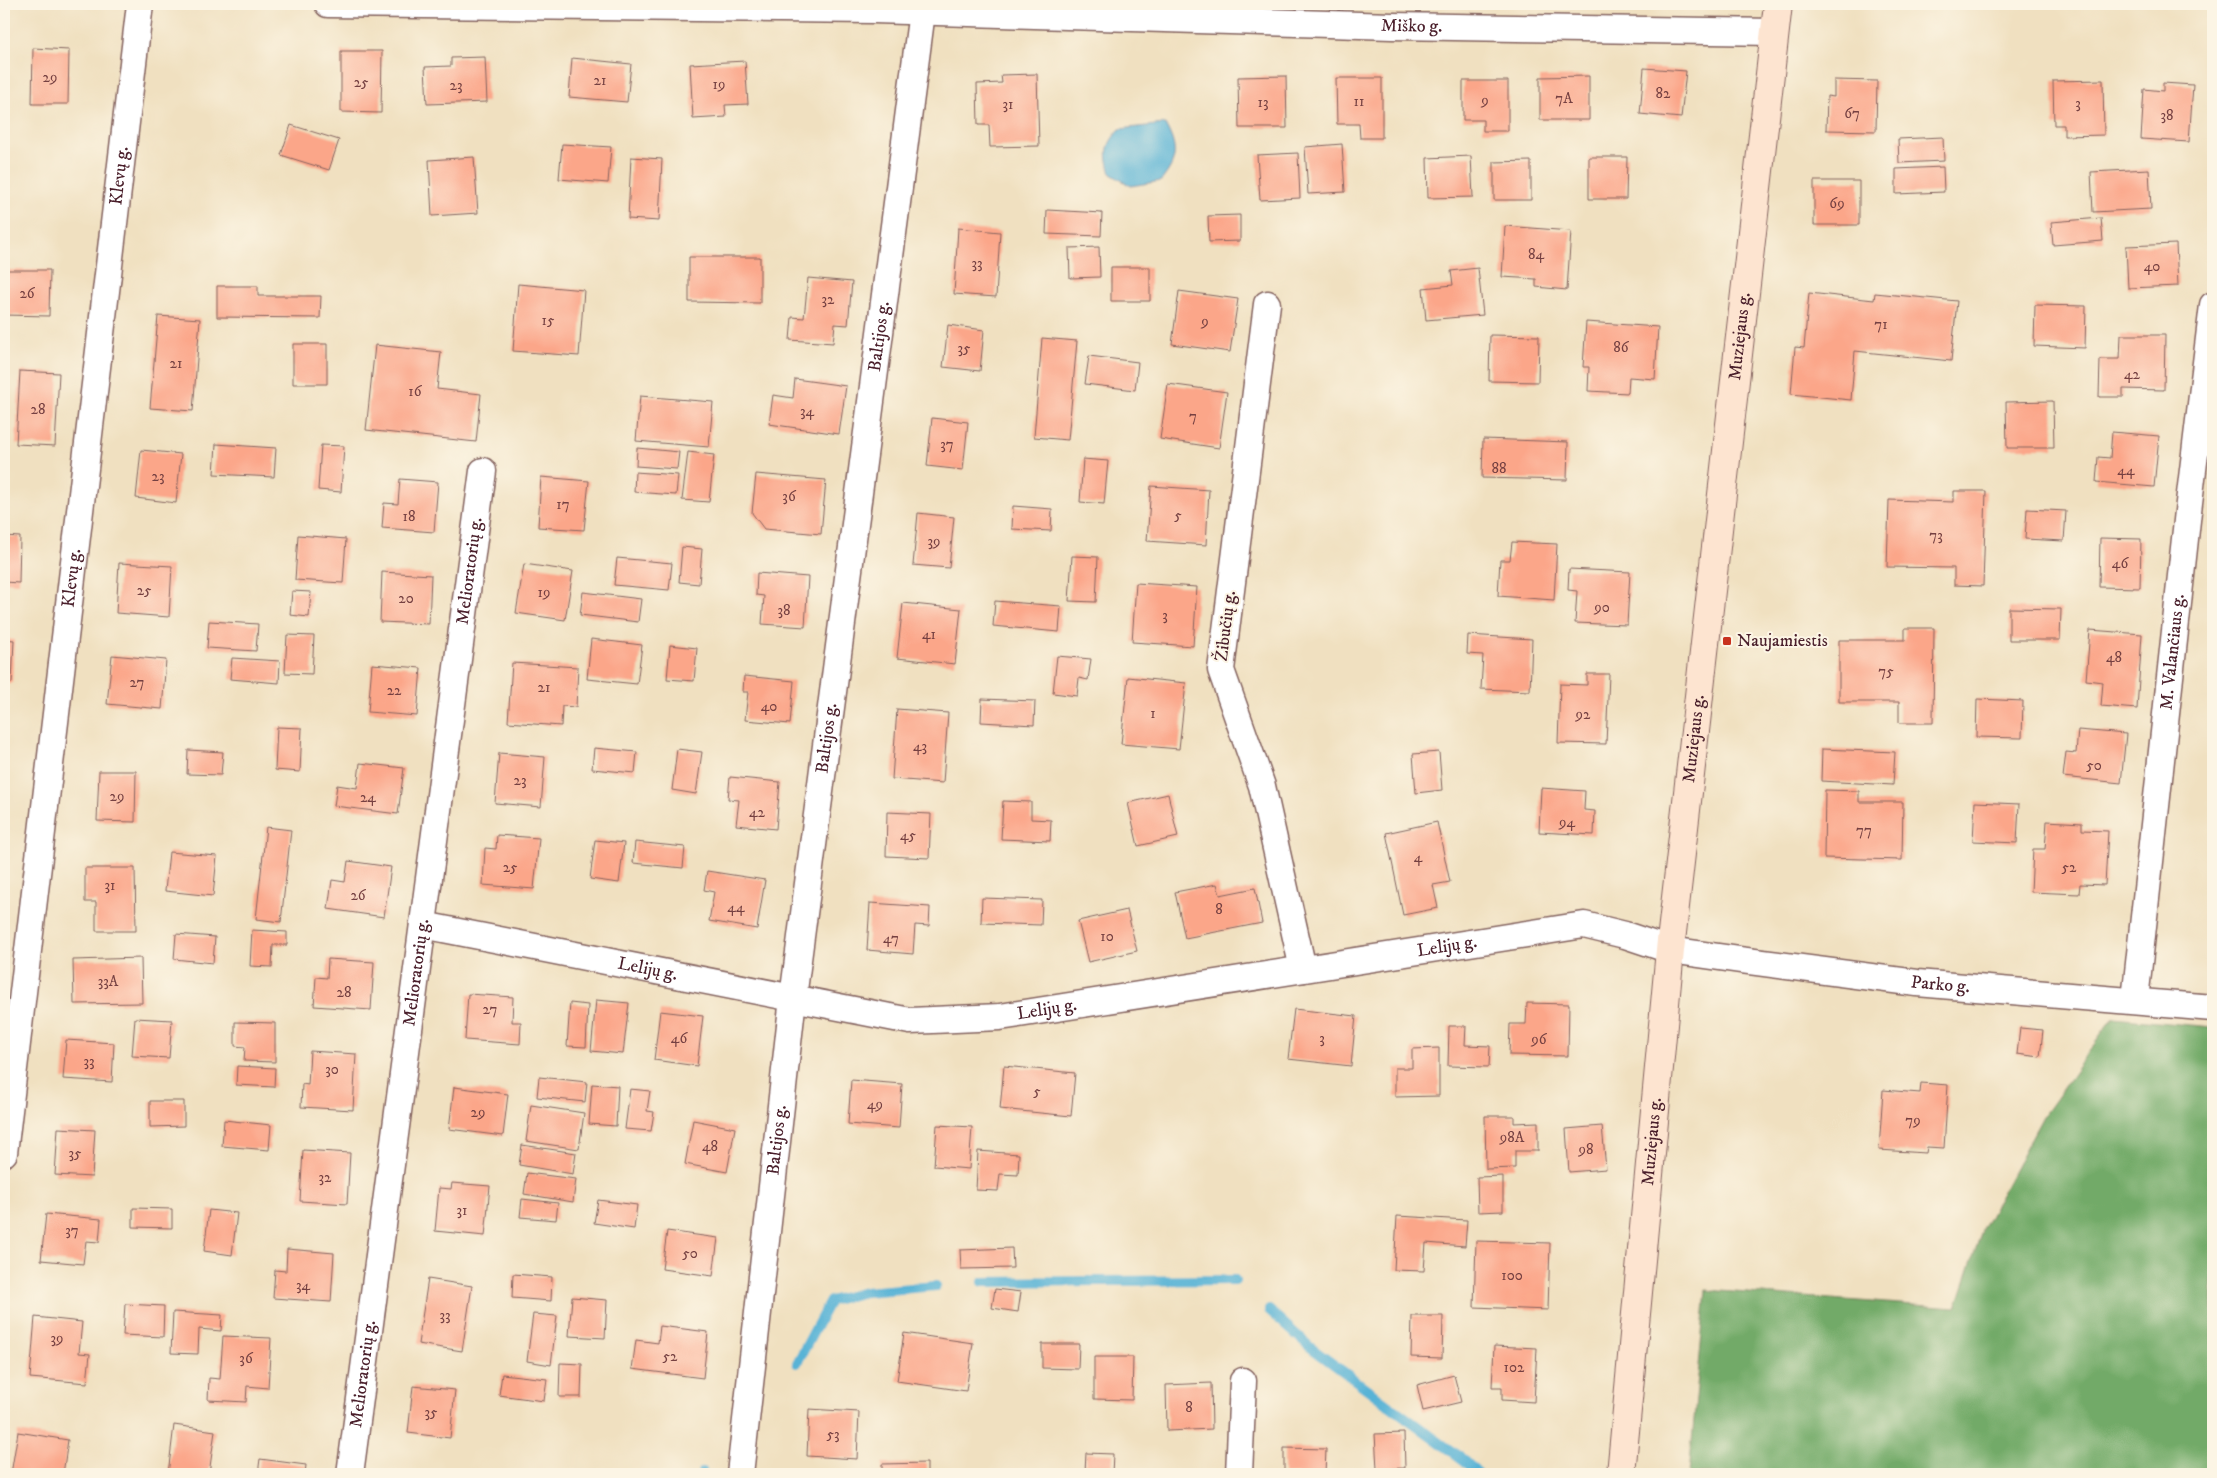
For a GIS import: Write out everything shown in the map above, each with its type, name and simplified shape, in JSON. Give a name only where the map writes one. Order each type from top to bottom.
[{"type":"main road","name":"Muziejaus g.","points":[[1621,1474],[1670,950],[1778,4]]},
{"type":"street","name":"Klevų g.","points":[[4,1153],[140,4]]},
{"type":"street","name":"Miško g.","points":[[328,4],[923,7],[1392,26],[1774,32]]},
{"type":"street","name":"Baltijos g.","points":[[740,1474],[793,998],[923,7]]},
{"type":"street","name":"Žibučių g.","points":[[1267,304],[1220,670],[1262,786],[1303,969]]},
{"type":"street","name":"M. Valančiaus g.","points":[[2135,1000],[2188,511],[2213,305]]},
{"type":"street","name":"Melioratorių g.","points":[[350,1474],[483,470]]},
{"type":"street","name":"Lelijų g.","points":[[423,925],[910,1021],[1000,1017],[1584,925],[1626,935],[1670,950]]},
{"type":"street","name":"Parko g.","points":[[1670,950],[1917,983],[2213,1008]]},
{"type":"street","points":[[1239,1474],[1243,1381]]},
{"type":"green space","points":[[2113,1018],[2213,1027],[2213,1474],[1689,1474],[1706,1290],[1956,1308],[1982,1230],[2043,1116]]},
{"type":"water","points":[[1165,124],[1172,140],[1174,154],[1171,167],[1161,181],[1131,186],[1111,174],[1107,155],[1109,145],[1120,129]]},
{"type":"building","points":[[33,48],[69,50],[68,104],[32,104]]},
{"type":"building","points":[[341,51],[382,51],[381,113],[341,112]]},
{"type":"building","points":[[485,57],[487,102],[427,104],[425,67],[451,66],[451,58]]},
{"type":"building","points":[[572,58],[631,64],[627,102],[569,97]]},
{"type":"building","points":[[745,61],[748,104],[725,105],[726,117],[693,119],[690,64]]},
{"type":"building","points":[[1644,68],[1686,71],[1681,118],[1640,114]]},
{"type":"building","points":[[1037,74],[1039,146],[990,147],[989,125],[978,125],[977,84],[1002,83],[1001,75]]},
{"type":"building","points":[[1286,76],[1287,128],[1239,128],[1238,77]]},
{"type":"building","points":[[1589,76],[1589,120],[1540,120],[1540,77]]},
{"type":"building","points":[[1336,78],[1382,78],[1382,138],[1360,138],[1359,124],[1337,124]]},
{"type":"building","points":[[1834,80],[1877,81],[1876,131],[1826,130],[1827,96],[1834,97]]},
{"type":"building","points":[[2103,80],[2104,135],[2064,136],[2064,125],[2054,125],[2053,81]]},
{"type":"building","points":[[1463,81],[1508,81],[1508,131],[1483,131],[1483,120],[1463,120]]},
{"type":"building","points":[[2163,83],[2193,85],[2189,142],[2141,139],[2144,89],[2163,91]]},
{"type":"building","points":[[291,125],[339,140],[329,170],[281,155]]},
{"type":"building","points":[[1943,137],[1944,161],[1899,163],[1898,139]]},
{"type":"building","points":[[562,144],[611,147],[608,183],[559,179]]},
{"type":"building","points":[[1342,144],[1345,192],[1308,194],[1305,147]]},
{"type":"building","points":[[1298,153],[1300,198],[1260,200],[1257,155]]},
{"type":"building","points":[[1471,156],[1473,197],[1428,198],[1427,158]]},
{"type":"building","points":[[474,157],[478,213],[432,216],[429,160]]},
{"type":"building","points":[[631,157],[662,159],[659,221],[628,219]]},
{"type":"building","points":[[1589,157],[1627,157],[1626,199],[1589,199]]},
{"type":"building","points":[[1531,161],[1531,200],[1494,200],[1494,162]]},
{"type":"building","points":[[1943,167],[1944,192],[1896,194],[1896,169]]},
{"type":"building","points":[[2149,169],[2151,209],[2093,212],[2091,172]]},
{"type":"building","points":[[1814,181],[1859,181],[1859,225],[1814,225]]},
{"type":"building","points":[[1047,210],[1102,213],[1101,236],[1046,234]]},
{"type":"building","points":[[1240,215],[1240,241],[1209,242],[1208,216]]},
{"type":"building","points":[[2101,218],[2103,241],[2053,245],[2051,222]]},
{"type":"building","points":[[1505,226],[1571,231],[1567,290],[1536,287],[1536,279],[1502,277]]},
{"type":"building","points":[[958,228],[1000,232],[996,297],[954,294]]},
{"type":"building","points":[[2176,244],[2178,286],[2128,288],[2126,246]]},
{"type":"building","points":[[1099,247],[1100,277],[1070,278],[1069,248]]},
{"type":"building","points":[[689,257],[760,257],[760,303],[689,302]]},
{"type":"building","points":[[1111,267],[1150,267],[1150,301],[1111,301]]},
{"type":"building","points":[[1478,268],[1483,315],[1426,320],[1423,288],[1453,285],[1451,271]]},
{"type":"building","points":[[4,270],[50,270],[49,316],[4,315]]},
{"type":"building","points":[[808,278],[852,282],[848,325],[835,324],[833,343],[790,340],[792,317],[804,318]]},
{"type":"building","points":[[518,284],[584,290],[579,356],[513,351]]},
{"type":"building","points":[[217,286],[258,286],[258,296],[321,296],[320,318],[217,317]]},
{"type":"building","points":[[1179,291],[1238,299],[1230,352],[1172,344]]},
{"type":"building","points":[[1809,293],[1874,300],[1875,293],[1957,301],[1951,361],[1855,351],[1851,400],[1791,394],[1795,347],[1804,348]]},
{"type":"building","points":[[2035,305],[2086,306],[2085,348],[2034,346]]},
{"type":"building","points":[[158,316],[200,319],[193,411],[150,408]]},
{"type":"building","points":[[1586,322],[1658,327],[1655,379],[1629,377],[1628,393],[1588,391],[1589,367],[1583,367]]},
{"type":"building","points":[[948,325],[984,330],[980,371],[943,367]]},
{"type":"building","points":[[1490,335],[1539,336],[1538,382],[1489,381]]},
{"type":"building","points":[[2121,335],[2165,335],[2164,390],[2123,389],[2123,397],[2099,397],[2100,359],[2120,359]]},
{"type":"building","points":[[1042,338],[1077,341],[1068,440],[1034,437]]},
{"type":"building","points":[[293,344],[327,344],[327,384],[293,384]]},
{"type":"building","points":[[375,345],[441,352],[437,389],[481,394],[476,442],[366,430]]},
{"type":"building","points":[[1089,356],[1138,362],[1135,390],[1085,384]]},
{"type":"building","points":[[20,371],[59,373],[55,446],[16,444]]},
{"type":"building","points":[[795,379],[846,386],[839,434],[769,424],[773,395],[793,398]]},
{"type":"building","points":[[1168,384],[1227,392],[1219,448],[1160,439]]},
{"type":"building","points":[[640,396],[713,402],[709,447],[636,441]]},
{"type":"building","points":[[2053,401],[2054,448],[2007,448],[2006,402]]},
{"type":"building","points":[[932,418],[968,422],[963,470],[927,466]]},
{"type":"building","points":[[2112,432],[2159,436],[2154,487],[2096,482],[2098,457],[2110,458]]},
{"type":"building","points":[[1483,439],[1568,442],[1567,480],[1482,478]]},
{"type":"building","points":[[216,444],[276,448],[274,477],[214,474]]},
{"type":"building","points":[[321,445],[344,446],[341,492],[318,490]]},
{"type":"building","points":[[637,448],[679,452],[677,469],[636,466]]},
{"type":"building","points":[[141,450],[181,454],[176,503],[136,498]]},
{"type":"building","points":[[688,452],[714,455],[709,502],[682,500]]},
{"type":"building","points":[[1083,459],[1108,461],[1104,504],[1080,502]]},
{"type":"building","points":[[635,472],[678,475],[676,495],[634,492]]},
{"type":"building","points":[[756,474],[826,480],[821,534],[764,529],[752,513]]},
{"type":"building","points":[[541,477],[589,481],[584,530],[538,527]]},
{"type":"building","points":[[400,479],[438,482],[434,532],[382,528],[384,503],[398,504]]},
{"type":"building","points":[[1151,486],[1209,490],[1206,545],[1147,541]]},
{"type":"building","points":[[1954,491],[1986,491],[1983,586],[1954,585],[1954,568],[1887,567],[1889,500],[1954,502]]},
{"type":"building","points":[[1013,506],[1052,509],[1051,531],[1012,529]]},
{"type":"building","points":[[2027,509],[2066,511],[2064,541],[2025,539]]},
{"type":"building","points":[[918,513],[954,517],[949,568],[913,565]]},
{"type":"building","points":[[298,535],[346,539],[343,583],[295,580]]},
{"type":"building","points":[[4,536],[20,537],[19,583],[4,582]]},
{"type":"building","points":[[2100,538],[2141,539],[2140,588],[2099,587]]},
{"type":"building","points":[[1512,542],[1557,544],[1554,600],[1498,596],[1500,560],[1510,560]]},
{"type":"building","points":[[682,547],[702,549],[699,584],[679,582]]},
{"type":"building","points":[[1072,556],[1098,557],[1096,602],[1069,601]]},
{"type":"building","points":[[617,558],[672,563],[669,590],[614,585]]},
{"type":"building","points":[[119,563],[172,566],[169,617],[116,613]]},
{"type":"building","points":[[524,564],[573,571],[565,620],[516,613]]},
{"type":"building","points":[[1569,569],[1630,572],[1627,625],[1575,623],[1577,591],[1568,590]]},
{"type":"building","points":[[382,572],[431,575],[429,624],[380,622]]},
{"type":"building","points":[[757,573],[808,577],[805,627],[762,624],[764,596],[756,595]]},
{"type":"building","points":[[1136,583],[1197,587],[1193,646],[1132,642]]},
{"type":"building","points":[[292,591],[311,592],[309,617],[290,615]]},
{"type":"building","points":[[583,592],[641,599],[638,622],[580,615]]},
{"type":"building","points":[[995,601],[1061,606],[1059,632],[993,626]]},
{"type":"building","points":[[903,603],[961,609],[955,664],[897,658]]},
{"type":"building","points":[[2009,608],[2061,609],[2060,640],[2009,640]]},
{"type":"building","points":[[209,621],[258,624],[256,651],[207,648]]},
{"type":"building","points":[[1905,628],[1934,628],[1933,723],[1899,723],[1899,702],[1839,702],[1839,640],[1905,640]]},
{"type":"building","points":[[2090,630],[2142,634],[2137,709],[2101,706],[2103,682],[2086,680]]},
{"type":"building","points":[[287,635],[314,636],[312,674],[285,673]]},
{"type":"building","points":[[1468,635],[1532,639],[1530,691],[1481,689],[1483,655],[1467,654]]},
{"type":"building","points":[[4,639],[14,640],[12,683],[4,683]]},
{"type":"building","points":[[591,639],[642,645],[637,684],[587,679]]},
{"type":"building","points":[[670,645],[697,648],[694,681],[667,679]]},
{"type":"building","points":[[112,655],[166,660],[162,709],[107,704]]},
{"type":"building","points":[[1057,656],[1091,659],[1088,680],[1079,678],[1077,696],[1053,693]]},
{"type":"building","points":[[232,658],[280,661],[279,683],[230,679]]},
{"type":"building","points":[[512,663],[578,667],[576,707],[562,706],[561,726],[508,722]]},
{"type":"building","points":[[372,664],[421,668],[417,716],[368,712]]},
{"type":"building","points":[[1587,674],[1609,674],[1606,744],[1558,743],[1560,684],[1587,685]]},
{"type":"building","points":[[744,676],[794,681],[790,724],[745,720],[748,692],[743,692]]},
{"type":"building","points":[[1128,677],[1186,683],[1179,749],[1121,744]]},
{"type":"building","points":[[982,699],[1035,701],[1034,725],[981,722]]},
{"type":"building","points":[[1977,699],[2023,701],[2022,738],[1976,737]]},
{"type":"building","points":[[897,709],[948,713],[943,783],[892,779]]},
{"type":"building","points":[[277,727],[302,728],[300,772],[275,770]]},
{"type":"building","points":[[2078,730],[2126,734],[2121,783],[2063,777],[2066,752],[2076,753]]},
{"type":"building","points":[[594,748],[637,752],[635,773],[592,769]]},
{"type":"building","points":[[677,749],[702,752],[696,794],[672,790]]},
{"type":"building","points":[[1822,749],[1895,752],[1893,785],[1821,781]]},
{"type":"building","points":[[188,750],[223,752],[221,775],[187,774]]},
{"type":"building","points":[[1439,752],[1442,790],[1416,793],[1413,754]]},
{"type":"building","points":[[499,753],[545,757],[541,807],[495,803]]},
{"type":"building","points":[[360,763],[404,768],[398,814],[334,806],[337,785],[357,788]]},
{"type":"building","points":[[99,771],[136,771],[135,822],[97,821]]},
{"type":"building","points":[[730,777],[780,782],[776,829],[736,825],[739,800],[728,799]]},
{"type":"building","points":[[1541,788],[1585,791],[1584,810],[1595,811],[1594,835],[1539,832]]},
{"type":"building","points":[[1825,790],[1859,791],[1859,802],[1903,802],[1902,860],[1824,858]]},
{"type":"building","points":[[1168,794],[1178,837],[1138,846],[1128,803]]},
{"type":"building","points":[[1003,801],[1031,802],[1031,819],[1051,820],[1050,841],[1001,839]]},
{"type":"building","points":[[1975,802],[2019,804],[2017,843],[1973,841]]},
{"type":"building","points":[[887,812],[931,814],[929,858],[886,856]]},
{"type":"building","points":[[2047,821],[2082,823],[2082,830],[2108,831],[2105,885],[2080,884],[2079,894],[2031,892],[2033,849],[2045,849]]},
{"type":"building","points":[[1437,822],[1450,882],[1433,885],[1438,908],[1403,915],[1386,833]]},
{"type":"building","points":[[266,827],[291,830],[281,922],[256,919]]},
{"type":"building","points":[[497,835],[539,838],[534,889],[483,885],[485,848],[496,849]]},
{"type":"building","points":[[595,840],[624,843],[619,883],[590,879]]},
{"type":"building","points":[[635,842],[685,847],[683,868],[633,863]]},
{"type":"building","points":[[169,852],[217,856],[213,896],[165,891]]},
{"type":"building","points":[[348,861],[391,867],[384,917],[328,909],[332,880],[345,882]]},
{"type":"building","points":[[85,868],[135,868],[136,931],[96,931],[96,902],[85,902]]},
{"type":"building","points":[[707,871],[765,880],[757,929],[709,921],[714,892],[704,890]]},
{"type":"building","points":[[1217,884],[1220,895],[1255,888],[1262,923],[1185,938],[1175,892]]},
{"type":"building","points":[[982,898],[1042,900],[1041,925],[981,923]]},
{"type":"building","points":[[870,903],[930,907],[929,926],[915,925],[913,954],[867,950]]},
{"type":"building","points":[[1127,910],[1137,951],[1088,962],[1078,921]]},
{"type":"building","points":[[252,930],[287,932],[287,945],[273,945],[272,967],[250,966]]},
{"type":"building","points":[[176,934],[215,937],[213,963],[174,959]]},
{"type":"building","points":[[141,958],[142,1003],[74,1004],[73,960]]},
{"type":"building","points":[[328,959],[374,962],[371,1010],[314,1006],[316,977],[327,978]]},
{"type":"building","points":[[468,994],[513,997],[512,1022],[521,1022],[520,1044],[465,1040]]},
{"type":"building","points":[[596,1000],[629,1003],[623,1054],[591,1051]]},
{"type":"building","points":[[570,1003],[588,1005],[586,1047],[567,1046]]},
{"type":"building","points":[[1527,1003],[1569,1004],[1568,1056],[1509,1055],[1510,1024],[1526,1024]]},
{"type":"building","points":[[1294,1009],[1356,1016],[1351,1066],[1288,1059]]},
{"type":"building","points":[[660,1011],[703,1016],[697,1066],[654,1060]]},
{"type":"building","points":[[135,1018],[172,1020],[169,1058],[132,1056]]},
{"type":"building","points":[[235,1022],[275,1023],[275,1062],[244,1061],[245,1047],[235,1046]]},
{"type":"building","points":[[1449,1026],[1466,1026],[1465,1045],[1490,1046],[1489,1067],[1448,1066]]},
{"type":"building","points":[[2020,1028],[2043,1030],[2040,1057],[2017,1054]]},
{"type":"building","points":[[66,1040],[114,1043],[112,1082],[63,1079]]},
{"type":"building","points":[[1439,1048],[1439,1096],[1395,1097],[1395,1068],[1412,1068],[1412,1049]]},
{"type":"building","points":[[310,1051],[356,1054],[353,1110],[301,1107],[302,1084],[308,1085]]},
{"type":"building","points":[[237,1066],[275,1068],[274,1087],[236,1085]]},
{"type":"building","points":[[1004,1066],[1075,1073],[1071,1116],[1000,1109]]},
{"type":"building","points":[[539,1077],[587,1082],[585,1102],[537,1097]]},
{"type":"building","points":[[851,1080],[902,1084],[899,1128],[848,1124]]},
{"type":"building","points":[[1921,1083],[1948,1085],[1944,1148],[1927,1147],[1926,1153],[1879,1150],[1883,1090],[1920,1093]]},
{"type":"building","points":[[592,1084],[618,1086],[616,1126],[589,1124]]},
{"type":"building","points":[[454,1087],[508,1094],[503,1136],[449,1129]]},
{"type":"building","points":[[630,1089],[650,1091],[647,1111],[654,1112],[651,1131],[625,1129]]},
{"type":"building","points":[[150,1101],[184,1101],[184,1126],[150,1127]]},
{"type":"building","points":[[531,1105],[584,1113],[579,1149],[526,1141]]},
{"type":"building","points":[[1485,1116],[1514,1116],[1514,1123],[1538,1122],[1538,1151],[1515,1151],[1515,1168],[1486,1169]]},
{"type":"building","points":[[224,1120],[271,1125],[269,1150],[222,1146]]},
{"type":"building","points":[[693,1120],[735,1128],[727,1172],[685,1164]]},
{"type":"building","points":[[937,1125],[972,1127],[969,1169],[934,1166]]},
{"type":"building","points":[[1602,1126],[1606,1169],[1569,1172],[1566,1129]]},
{"type":"building","points":[[58,1128],[95,1130],[92,1177],[55,1175]]},
{"type":"building","points":[[522,1145],[576,1153],[573,1174],[519,1165]]},
{"type":"building","points":[[303,1150],[350,1153],[347,1204],[300,1201]]},
{"type":"building","points":[[978,1151],[1019,1154],[1018,1175],[1000,1174],[998,1191],[976,1190]]},
{"type":"building","points":[[527,1173],[576,1179],[573,1202],[524,1194]]},
{"type":"building","points":[[1503,1176],[1503,1211],[1478,1212],[1477,1177]]},
{"type":"building","points":[[452,1183],[490,1186],[485,1236],[435,1231],[439,1188],[451,1189]]},
{"type":"building","points":[[522,1199],[558,1203],[556,1220],[520,1217]]},
{"type":"building","points":[[598,1200],[637,1205],[634,1229],[594,1223]]},
{"type":"building","points":[[133,1208],[172,1209],[172,1228],[133,1227]]},
{"type":"building","points":[[209,1210],[237,1213],[232,1255],[204,1251]]},
{"type":"building","points":[[46,1214],[101,1219],[99,1242],[86,1241],[83,1264],[41,1260]]},
{"type":"building","points":[[1397,1216],[1467,1220],[1465,1246],[1426,1243],[1424,1271],[1394,1270]]},
{"type":"building","points":[[667,1231],[718,1238],[713,1276],[662,1269]]},
{"type":"building","points":[[1476,1241],[1550,1243],[1548,1310],[1474,1307]]},
{"type":"building","points":[[1012,1248],[1013,1268],[961,1269],[960,1250]]},
{"type":"building","points":[[287,1249],[334,1253],[331,1302],[273,1298],[275,1270],[286,1271]]},
{"type":"building","points":[[513,1274],[552,1277],[551,1301],[512,1298]]},
{"type":"building","points":[[428,1279],[472,1286],[462,1351],[418,1344]]},
{"type":"building","points":[[995,1289],[1021,1292],[1018,1312],[992,1308]]},
{"type":"building","points":[[572,1297],[607,1300],[605,1338],[569,1336]]},
{"type":"building","points":[[125,1304],[164,1306],[163,1337],[123,1335]]},
{"type":"building","points":[[173,1312],[222,1315],[221,1331],[199,1329],[198,1354],[171,1353]]},
{"type":"building","points":[[533,1314],[557,1316],[551,1365],[527,1361]]},
{"type":"building","points":[[1412,1316],[1443,1316],[1442,1358],[1411,1357]]},
{"type":"building","points":[[35,1317],[82,1322],[79,1353],[90,1354],[87,1383],[30,1378]]},
{"type":"building","points":[[660,1326],[708,1332],[703,1378],[632,1369],[636,1340],[658,1343]]},
{"type":"building","points":[[904,1333],[973,1343],[966,1391],[897,1381]]},
{"type":"building","points":[[223,1336],[271,1338],[268,1388],[247,1386],[246,1402],[208,1400],[209,1378],[220,1379]]},
{"type":"building","points":[[1042,1344],[1079,1344],[1078,1369],[1042,1368]]},
{"type":"building","points":[[1494,1346],[1537,1348],[1534,1402],[1502,1400],[1502,1387],[1492,1387]]},
{"type":"building","points":[[1094,1357],[1133,1357],[1132,1400],[1094,1399]]},
{"type":"building","points":[[560,1363],[582,1364],[581,1397],[559,1397]]},
{"type":"building","points":[[502,1374],[547,1379],[544,1401],[499,1395]]},
{"type":"building","points":[[1454,1375],[1461,1402],[1423,1411],[1417,1385]]},
{"type":"building","points":[[1211,1383],[1212,1429],[1167,1431],[1166,1385]]},
{"type":"building","points":[[413,1386],[455,1390],[450,1438],[408,1433]]},
{"type":"building","points":[[809,1409],[859,1412],[857,1459],[807,1456]]},
{"type":"building","points":[[174,1425],[215,1431],[209,1474],[168,1474]]},
{"type":"building","points":[[18,1432],[68,1440],[63,1474],[11,1474]]},
{"type":"building","points":[[1404,1433],[1405,1468],[1377,1469],[1375,1434]]},
{"type":"building","points":[[1284,1448],[1326,1449],[1325,1474],[1284,1474]]},
{"type":"building","points":[[1086,1453],[1113,1454],[1112,1474],[1068,1474],[1068,1472],[1085,1472]]},
{"type":"building","points":[[260,1459],[306,1465],[305,1474],[258,1474]]},
{"type":"building","points":[[927,1463],[927,1474],[882,1474],[882,1464]]},
{"type":"building","points":[[451,1471],[478,1473],[478,1474],[451,1474]]},
{"type":"waterway","points":[[983,1282],[1235,1280]]},
{"type":"waterway","points":[[797,1363],[830,1301],[865,1292],[936,1286]]},
{"type":"waterway","points":[[1269,1310],[1310,1347],[1465,1461],[1478,1474]]},
{"type":"place","name":"Naujamiestis","points":[[1727,641]]}]
